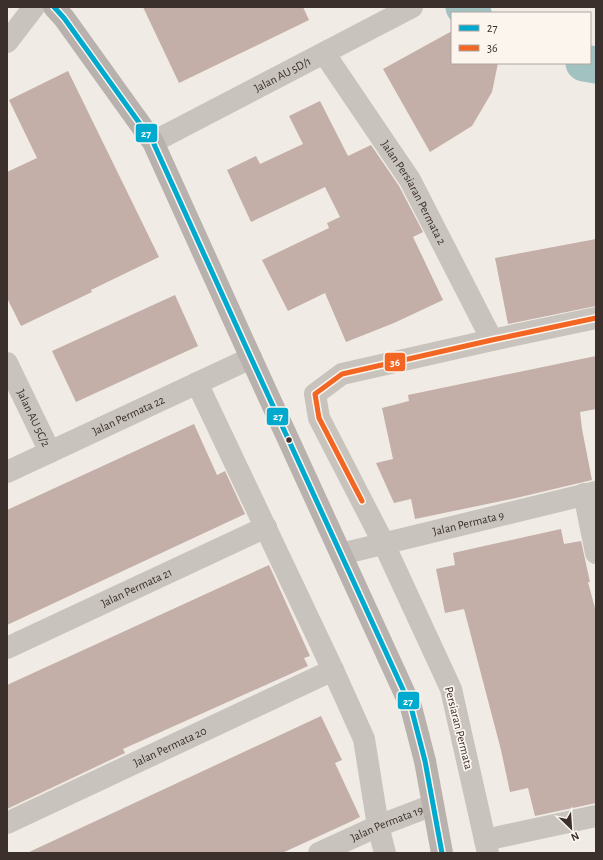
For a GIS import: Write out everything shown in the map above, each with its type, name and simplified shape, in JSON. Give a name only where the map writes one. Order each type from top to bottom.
[{"type":"main road","points":[[54,7],[64,18],[153,142],[250,358],[411,707],[425,761],[442,853]]},
{"type":"street","points":[[7,42],[34,7]]},
{"type":"street","name":"Jalan AU 5D/1","points":[[153,142],[412,7]]},
{"type":"street","name":"Jalan Persiaran Permata 2","points":[[324,53],[410,180],[492,340]]},
{"type":"street","points":[[492,340],[596,318]]},
{"type":"street","name":"Persiaran Permata","points":[[487,846],[451,689],[383,542],[319,418],[315,394],[342,374],[492,340]]},
{"type":"street","name":"Jalan Permata 22","points":[[7,472],[250,358]]},
{"type":"street","name":"Jalan AU 5C/2","points":[[7,363],[50,452]]},
{"type":"street","points":[[197,383],[266,527],[364,739],[378,826],[385,853]]},
{"type":"street","points":[[590,493],[596,553]]},
{"type":"street","name":"Jalan Permata 9","points":[[341,554],[383,542],[590,493]]},
{"type":"street","name":"Jalan Permata 21","points":[[7,648],[266,527]]},
{"type":"street","name":"Jalan Permata 20","points":[[7,823],[333,670]]},
{"type":"street","name":"Jalan Permata 19","points":[[319,853],[378,826],[433,805]]},
{"type":"street","points":[[487,846],[596,816]]},
{"type":"building","points":[[143,7],[303,7],[309,20],[179,83]]},
{"type":"building","points":[[451,32],[451,64],[498,64],[492,92],[472,126],[430,152],[383,69]]},
{"type":"building","points":[[68,71],[159,257],[91,290],[92,292],[21,326],[7,298],[7,172],[37,158],[9,100]]},
{"type":"building","points":[[320,101],[348,156],[371,145],[399,186],[423,232],[413,237],[443,300],[394,323],[346,342],[325,293],[288,311],[262,260],[329,228],[327,223],[340,217],[325,187],[251,222],[227,170],[256,156],[260,164],[303,144],[289,116]]},
{"type":"building","points":[[596,239],[596,306],[508,324],[495,258]]},
{"type":"building","points":[[175,295],[198,346],[76,402],[52,351]]},
{"type":"building","points":[[596,356],[596,409],[580,412],[592,480],[516,498],[415,519],[411,499],[394,503],[376,463],[393,459],[382,408],[409,401],[408,395]]},
{"type":"building","points":[[194,424],[217,475],[225,471],[245,514],[7,625],[7,510]]},
{"type":"building","points":[[561,529],[564,544],[581,541],[590,582],[588,582],[596,612],[596,803],[535,816],[528,788],[510,792],[501,750],[464,609],[445,613],[436,569],[455,565],[453,553]]},
{"type":"building","points":[[269,565],[310,656],[304,658],[308,666],[123,749],[125,753],[7,809],[7,685]]},
{"type":"building","points":[[321,716],[342,760],[335,763],[360,817],[350,822],[282,853],[27,853]]},
{"type":"waterway","points":[[464,7],[472,12]]},
{"type":"waterway","points":[[590,64],[596,65]]},
{"type":"transit line","name":"27","points":[[54,7],[64,18],[153,142],[411,707],[425,761],[442,853]]},
{"type":"transit line","name":"36","points":[[362,501],[319,418],[315,394],[342,374],[596,318]]}]
